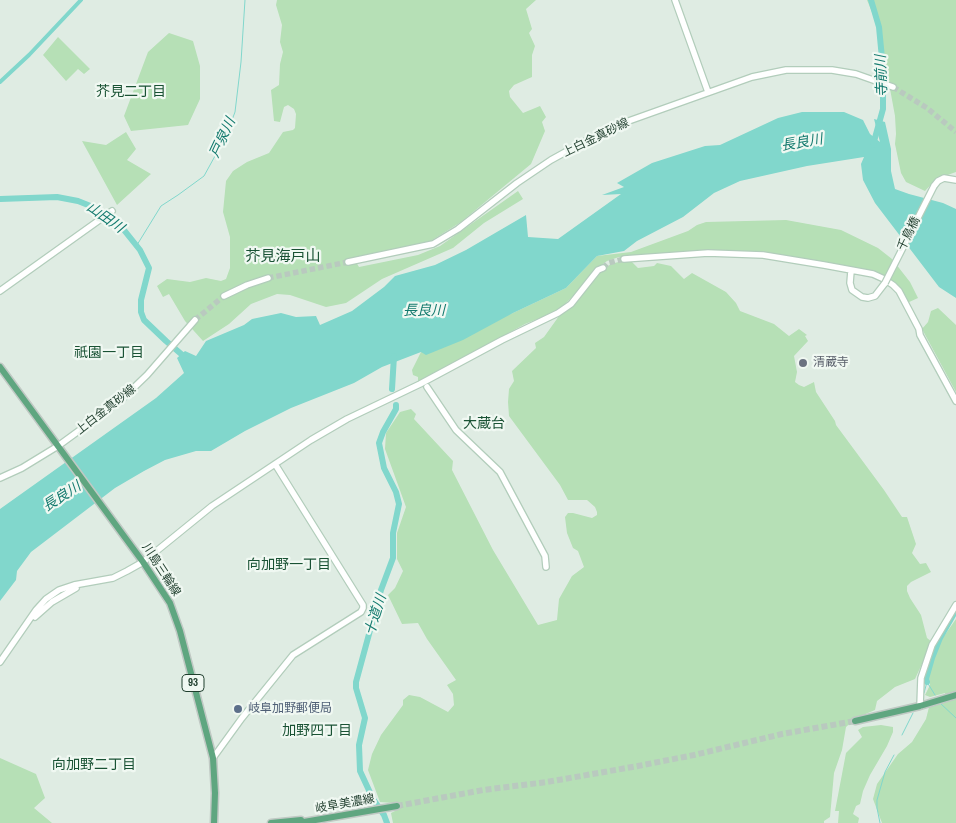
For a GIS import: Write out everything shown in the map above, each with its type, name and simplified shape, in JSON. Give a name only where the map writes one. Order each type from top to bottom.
[{"type":"main road","name":"川島三輪線","points":[[0,367],[143,562],[160,586],[173,610],[213,758],[216,793],[214,823]]},
{"type":"main road","points":[[855,722],[956,695]]},
{"type":"main road","name":"岐阜美濃線","points":[[298,823],[395,807]]},
{"type":"main road","points":[[271,823],[281,821],[318,821]]},
{"type":"street","points":[[675,0],[708,92]]},
{"type":"street","name":"上白金真砂線","points":[[348,262],[433,244],[458,229],[516,183],[551,160],[609,128],[752,77],[786,70],[832,70],[876,80],[891,87]]},
{"type":"street","name":"千鳥橋","points":[[851,271],[850,283],[852,290],[862,298],[874,296],[885,283],[934,186],[944,178],[956,180]]},
{"type":"street","points":[[0,291],[112,211]]},
{"type":"street","points":[[624,259],[708,253],[737,254],[788,258],[873,274],[893,285],[899,291],[920,335],[956,401]]},
{"type":"street","points":[[0,662],[20,635],[40,612],[52,602],[71,590],[119,575],[143,562],[212,506],[347,419],[558,313],[571,304],[598,270],[603,268]]},
{"type":"street","points":[[224,296],[268,278]]},
{"type":"street","name":"上白金真砂線","points":[[0,478],[60,448],[121,400],[147,375],[194,320]]},
{"type":"street","points":[[427,387],[456,430],[500,472],[545,556],[546,567]]},
{"type":"street","points":[[213,758],[242,718],[293,655],[361,612],[363,608],[275,464]]},
{"type":"street","points":[[920,706],[921,678],[932,645],[956,605]]},
{"type":"green space","points":[[277,0],[536,0],[526,9],[532,29],[529,33],[535,46],[532,55],[532,77],[514,85],[509,91],[510,97],[523,113],[540,106],[546,117],[542,122],[545,131],[531,164],[461,222],[429,242],[385,252],[356,262],[359,267],[418,255],[440,246],[518,191],[523,199],[484,223],[453,248],[382,279],[346,303],[326,307],[290,295],[277,294],[251,304],[229,324],[203,341],[185,321],[169,294],[163,297],[157,286],[167,279],[190,282],[206,278],[221,281],[226,279],[230,268],[230,237],[223,212],[226,181],[233,171],[247,162],[269,153],[283,132],[295,128],[296,114],[294,109],[288,105],[284,107],[280,122],[274,121],[271,90],[279,85],[280,64],[283,52],[280,42],[282,25],[276,5]]},
{"type":"green space","points":[[867,0],[956,0],[956,172],[936,179],[925,191],[906,182],[901,173],[895,144],[895,116],[879,29]]},
{"type":"green space","points":[[169,33],[193,41],[200,66],[200,99],[188,125],[131,131],[124,116],[148,52]]},
{"type":"green space","points":[[58,37],[90,69],[84,74],[78,69],[66,81],[43,55]]},
{"type":"green space","points":[[126,132],[136,149],[127,160],[151,174],[117,205],[82,141],[106,145]]},
{"type":"green space","points":[[786,220],[841,230],[878,248],[892,259],[910,282],[918,298],[907,303],[878,274],[782,255],[740,251],[619,257],[607,261],[594,271],[563,306],[550,314],[525,324],[418,382],[418,377],[413,375],[412,370],[421,352],[566,288],[597,256],[631,252],[688,231],[706,222]]},
{"type":"green space","points":[[622,261],[632,262],[638,268],[654,266],[657,263],[671,266],[684,279],[692,273],[726,292],[736,303],[740,311],[774,324],[789,336],[799,329],[807,335],[805,336],[808,341],[794,356],[797,372],[795,382],[804,387],[814,382],[816,392],[836,425],[902,517],[907,517],[916,544],[912,553],[920,564],[926,563],[931,572],[911,582],[907,586],[907,591],[921,615],[927,638],[932,642],[915,679],[895,687],[877,701],[875,710],[856,718],[846,727],[842,750],[834,773],[830,817],[824,823],[393,823],[391,813],[395,811],[393,803],[380,802],[368,770],[372,754],[381,735],[403,705],[403,700],[409,695],[420,697],[448,712],[454,705],[453,694],[447,685],[456,680],[418,623],[402,624],[388,595],[395,588],[403,571],[397,559],[397,533],[406,507],[385,449],[386,433],[400,412],[411,409],[416,414],[414,419],[453,461],[452,470],[493,550],[538,625],[557,620],[559,599],[572,576],[584,567],[578,551],[573,548],[567,533],[565,517],[568,513],[573,513],[592,518],[597,515],[597,512],[595,507],[587,500],[568,500],[560,485],[509,416],[509,389],[514,381],[512,371],[536,348],[535,343],[544,337],[559,316],[573,306],[582,292],[601,271],[611,264]]},
{"type":"green space","points":[[938,308],[956,325],[956,392],[922,329],[928,322],[931,311]]},
{"type":"green space","points":[[956,619],[956,823],[882,823],[873,799],[877,784],[898,754],[912,742],[926,719],[929,707],[948,701],[945,693],[930,697],[925,695],[930,685],[929,678],[933,657],[942,639]]},
{"type":"green space","points":[[881,725],[893,727],[893,732],[870,775],[860,804],[856,806],[853,814],[859,818],[858,823],[838,823],[839,811],[835,811],[846,753],[862,737],[858,730],[863,727]]},
{"type":"green space","points":[[0,758],[36,774],[45,798],[34,808],[52,823],[0,823]]},
{"type":"water","name":"長良川","points":[[802,112],[844,112],[863,120],[870,134],[880,142],[874,119],[885,122],[891,149],[891,171],[895,189],[943,203],[956,209],[956,298],[939,287],[875,203],[863,180],[861,164],[864,157],[807,166],[740,181],[714,193],[683,217],[637,241],[624,251],[597,256],[566,288],[513,313],[463,340],[426,355],[421,352],[382,367],[354,383],[291,408],[245,431],[211,451],[196,451],[165,460],[144,471],[115,488],[31,552],[17,571],[16,580],[0,601],[0,509],[156,398],[184,373],[177,358],[185,351],[196,356],[206,341],[244,325],[252,319],[281,313],[296,317],[316,316],[320,325],[352,311],[384,287],[395,276],[435,265],[466,250],[526,215],[528,237],[558,239],[621,194],[602,195],[624,187],[617,183],[652,163],[705,146],[720,145],[778,118]]},
{"type":"waterway","points":[[0,82],[29,55],[81,0]]},
{"type":"waterway","name":"戸泉川","points":[[137,245],[161,206],[204,176],[226,136],[235,112],[241,62],[245,0]]},
{"type":"waterway","name":"寺前川","points":[[871,0],[879,27],[883,69],[883,109],[873,145]]},
{"type":"waterway","name":"山田川","points":[[0,199],[57,197],[78,201],[93,207],[124,230],[140,250],[149,268],[141,300],[141,312],[144,320],[187,359]]},
{"type":"waterway","name":"十道川","points":[[392,389],[394,356]]},
{"type":"waterway","name":"十道川","points":[[387,823],[360,771],[359,745],[365,718],[356,682],[381,590],[393,558],[393,533],[399,504],[396,492],[384,468],[379,443],[396,409],[396,405]]},
{"type":"waterway","points":[[927,682],[926,679],[932,658],[940,638],[956,610]]},
{"type":"waterway","points":[[927,682],[935,695]]},
{"type":"waterway","points":[[924,693],[927,682]]},
{"type":"waterway","points":[[940,703],[956,718]]},
{"type":"waterway","points":[[902,735],[913,713]]},
{"type":"waterway","points":[[880,823],[877,800],[885,772],[894,755]]},
{"type":"tunnel","points":[[893,87],[927,108],[956,132]]},
{"type":"tunnel","points":[[603,268],[608,263],[624,259]]},
{"type":"tunnel","points":[[268,278],[348,262]]},
{"type":"tunnel","points":[[195,320],[224,296]]},
{"type":"tunnel","points":[[397,806],[483,790],[547,782],[638,766],[782,734],[855,721]]},
{"type":"place","name":"清蔵寺","points":[[803,363]]},
{"type":"place","name":"岐阜加野郵便局","points":[[238,709]]},
{"type":"district","name":"芥見二丁目","points":[[131,92]]},
{"type":"district","name":"芥見海戸山","points":[[283,257]]},
{"type":"district","name":"祇園一丁目","points":[[109,353]]},
{"type":"district","name":"大蔵台","points":[[484,424]]},
{"type":"district","name":"向加野一丁目","points":[[289,565]]},
{"type":"district","name":"加野四丁目","points":[[317,731]]},
{"type":"district","name":"向加野二丁目","points":[[94,765]]}]
